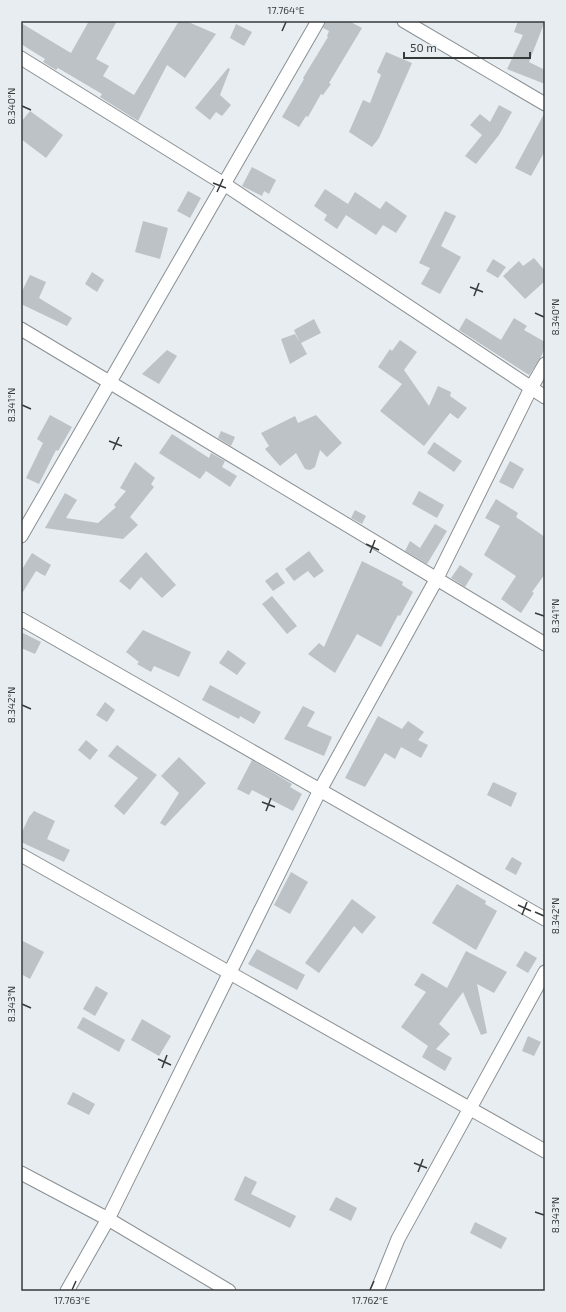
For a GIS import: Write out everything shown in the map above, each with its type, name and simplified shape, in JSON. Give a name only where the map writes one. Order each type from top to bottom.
[{"type":"street","points":[[21,536],[318,21]]},
{"type":"street","points":[[404,21],[545,104]]},
{"type":"street","points":[[21,58],[224,184],[545,397]]},
{"type":"street","points":[[21,329],[436,580],[545,644]]},
{"type":"street","points":[[67,1291],[108,1219],[320,790],[436,580],[531,388],[545,364]]},
{"type":"street","points":[[21,619],[545,919]]},
{"type":"street","points":[[21,855],[230,974],[470,1107],[545,1151]]},
{"type":"street","points":[[377,1291],[398,1239],[545,972]]},
{"type":"street","points":[[21,1173],[108,1219],[229,1291]]},
{"type":"building","points":[[89,21],[117,21],[96,59],[109,66],[103,76],[134,95],[179,21],[186,21],[216,34],[185,78],[167,65],[138,121],[100,97],[102,94],[58,68],[56,70],[43,62],[45,59],[21,44],[21,23],[71,53]]},
{"type":"building","points":[[326,21],[349,21],[362,28],[329,83],[331,84],[323,95],[321,94],[308,117],[306,116],[299,127],[282,117],[304,79],[303,78],[328,37],[329,31],[323,28]]},
{"type":"building","points":[[518,21],[545,21],[529,62],[545,70],[545,84],[507,69],[523,35],[514,32]]},
{"type":"building","points":[[236,24],[252,32],[244,46],[230,38]]},
{"type":"building","points":[[386,52],[412,63],[379,138],[372,147],[349,132],[363,100],[370,103],[381,75],[377,72]]},
{"type":"building","points":[[228,68],[230,69],[220,95],[231,105],[222,116],[216,112],[210,120],[195,108]]},
{"type":"building","points":[[499,105],[512,112],[499,135],[476,164],[465,156],[482,135],[470,125],[480,114],[490,122]]},
{"type":"building","points":[[30,111],[63,135],[46,158],[21,139],[21,122]]},
{"type":"building","points":[[545,112],[545,151],[531,176],[515,168]]},
{"type":"building","points":[[252,167],[276,180],[269,194],[264,191],[262,196],[242,186]]},
{"type":"building","points":[[325,189],[348,204],[355,192],[380,209],[386,201],[407,216],[396,233],[383,225],[376,235],[346,215],[337,229],[324,220],[327,215],[314,206]]},
{"type":"building","points":[[188,191],[201,198],[190,218],[177,211]]},
{"type":"building","points":[[445,211],[456,216],[441,246],[461,257],[440,294],[421,284],[430,268],[419,263]]},
{"type":"building","points":[[143,221],[168,228],[160,259],[135,252]]},
{"type":"building","points":[[534,258],[545,271],[545,281],[525,299],[503,276],[519,261],[523,266]]},
{"type":"building","points":[[493,259],[506,267],[498,278],[486,271]]},
{"type":"building","points":[[92,272],[104,280],[97,292],[85,284]]},
{"type":"building","points":[[30,275],[46,282],[39,298],[72,318],[67,326],[21,304],[21,293]]},
{"type":"building","points":[[466,318],[501,340],[514,318],[527,326],[524,330],[545,342],[545,347],[541,357],[529,375],[459,330]]},
{"type":"building","points":[[314,319],[321,333],[301,343],[307,354],[290,364],[281,339],[295,334],[300,343],[294,330]]},
{"type":"building","points":[[400,340],[417,352],[404,370],[429,406],[438,386],[451,392],[450,396],[467,408],[458,419],[450,413],[424,446],[380,411],[402,384],[378,367],[390,349],[392,351]]},
{"type":"building","points":[[167,350],[177,356],[159,384],[142,374]]},
{"type":"building","points":[[50,415],[72,427],[58,451],[56,450],[39,484],[26,478],[43,443],[37,439]]},
{"type":"building","points":[[316,415],[342,443],[327,457],[320,450],[315,467],[310,470],[305,469],[296,453],[280,466],[265,449],[269,446],[261,433],[295,416],[298,423]]},
{"type":"building","points":[[221,431],[235,437],[231,446],[218,438]]},
{"type":"building","points":[[172,434],[209,458],[211,453],[225,461],[222,467],[237,476],[230,487],[206,471],[200,479],[159,453]]},
{"type":"building","points":[[434,442],[462,461],[454,472],[427,453]]},
{"type":"building","points":[[510,461],[524,469],[513,489],[499,482]]},
{"type":"building","points":[[135,462],[155,478],[151,484],[154,487],[130,517],[138,525],[123,539],[45,528],[65,493],[77,500],[66,518],[98,523],[116,507],[114,505],[126,491],[120,488]]},
{"type":"building","points":[[419,491],[444,505],[437,518],[412,504]]},
{"type":"building","points":[[496,499],[518,513],[516,517],[545,537],[545,574],[532,592],[534,593],[521,613],[501,599],[516,576],[484,555],[500,526],[485,518]]},
{"type":"building","points":[[355,510],[366,516],[362,524],[351,518]]},
{"type":"building","points":[[435,524],[447,531],[427,564],[405,551],[410,541],[420,548]]},
{"type":"building","points":[[309,551],[324,571],[314,578],[308,571],[294,581],[285,569]]},
{"type":"building","points":[[146,552],[176,585],[162,598],[141,577],[130,590],[119,581]]},
{"type":"building","points":[[32,553],[51,565],[45,576],[36,571],[21,595],[21,571]]},
{"type":"building","points":[[362,561],[403,582],[402,585],[413,592],[400,616],[398,615],[381,647],[357,634],[335,673],[308,654],[319,643],[324,647]]},
{"type":"building","points":[[460,565],[473,574],[465,587],[451,578]]},
{"type":"building","points":[[277,572],[285,583],[273,591],[265,581]]},
{"type":"building","points":[[272,596],[297,626],[287,634],[262,604]]},
{"type":"building","points":[[143,630],[191,652],[179,677],[154,666],[151,672],[137,664],[139,662],[126,652]]},
{"type":"building","points":[[21,632],[41,642],[35,654],[21,648]]},
{"type":"building","points":[[228,650],[246,663],[237,675],[219,663]]},
{"type":"building","points":[[210,685],[261,712],[254,724],[240,716],[239,719],[202,700]]},
{"type":"building","points":[[105,702],[115,710],[107,722],[96,715]]},
{"type":"building","points":[[303,706],[315,712],[307,726],[332,737],[324,756],[284,739]]},
{"type":"building","points":[[378,716],[402,729],[408,721],[424,732],[418,740],[428,745],[421,758],[401,747],[395,759],[385,753],[365,787],[345,778]]},
{"type":"building","points":[[86,740],[98,750],[90,760],[78,750]]},
{"type":"building","points":[[117,745],[157,775],[124,815],[114,806],[138,778],[108,756]]},
{"type":"building","points":[[179,757],[206,783],[165,826],[160,823],[179,793],[161,776]]},
{"type":"building","points":[[252,760],[292,784],[290,787],[302,794],[293,811],[252,790],[249,795],[237,789]]},
{"type":"building","points":[[493,782],[517,793],[511,807],[487,795]]},
{"type":"building","points":[[34,811],[55,821],[47,839],[70,850],[64,862],[21,842],[21,834],[29,817]]},
{"type":"building","points":[[512,857],[522,863],[516,875],[505,869]]},
{"type":"building","points":[[291,872],[308,882],[290,914],[274,905]]},
{"type":"building","points":[[457,884],[486,901],[485,904],[497,911],[476,950],[432,923]]},
{"type":"building","points":[[352,899],[376,917],[362,934],[354,926],[319,973],[305,963]]},
{"type":"building","points":[[21,940],[44,952],[30,979],[21,974]]},
{"type":"building","points":[[257,949],[305,975],[297,990],[248,964]]},
{"type":"building","points":[[466,951],[507,972],[494,993],[477,984],[487,1033],[481,1035],[463,992],[439,1024],[450,1034],[436,1049],[452,1058],[445,1071],[422,1057],[428,1046],[401,1027],[426,992],[414,985],[422,973],[447,988]]},
{"type":"building","points":[[525,951],[537,958],[528,973],[516,966]]},
{"type":"building","points":[[96,986],[108,993],[95,1016],[83,1009]]},
{"type":"building","points":[[83,1017],[125,1040],[119,1052],[77,1028]]},
{"type":"building","points":[[142,1019],[171,1036],[159,1056],[131,1040]]},
{"type":"building","points":[[528,1036],[541,1042],[534,1056],[522,1051]]},
{"type":"building","points":[[73,1092],[95,1104],[89,1115],[67,1104]]},
{"type":"building","points":[[245,1176],[257,1182],[251,1194],[296,1216],[290,1228],[234,1200]]},
{"type":"building","points":[[336,1197],[357,1208],[351,1221],[329,1210]]},
{"type":"building","points":[[475,1222],[507,1238],[501,1249],[470,1233]]}]
